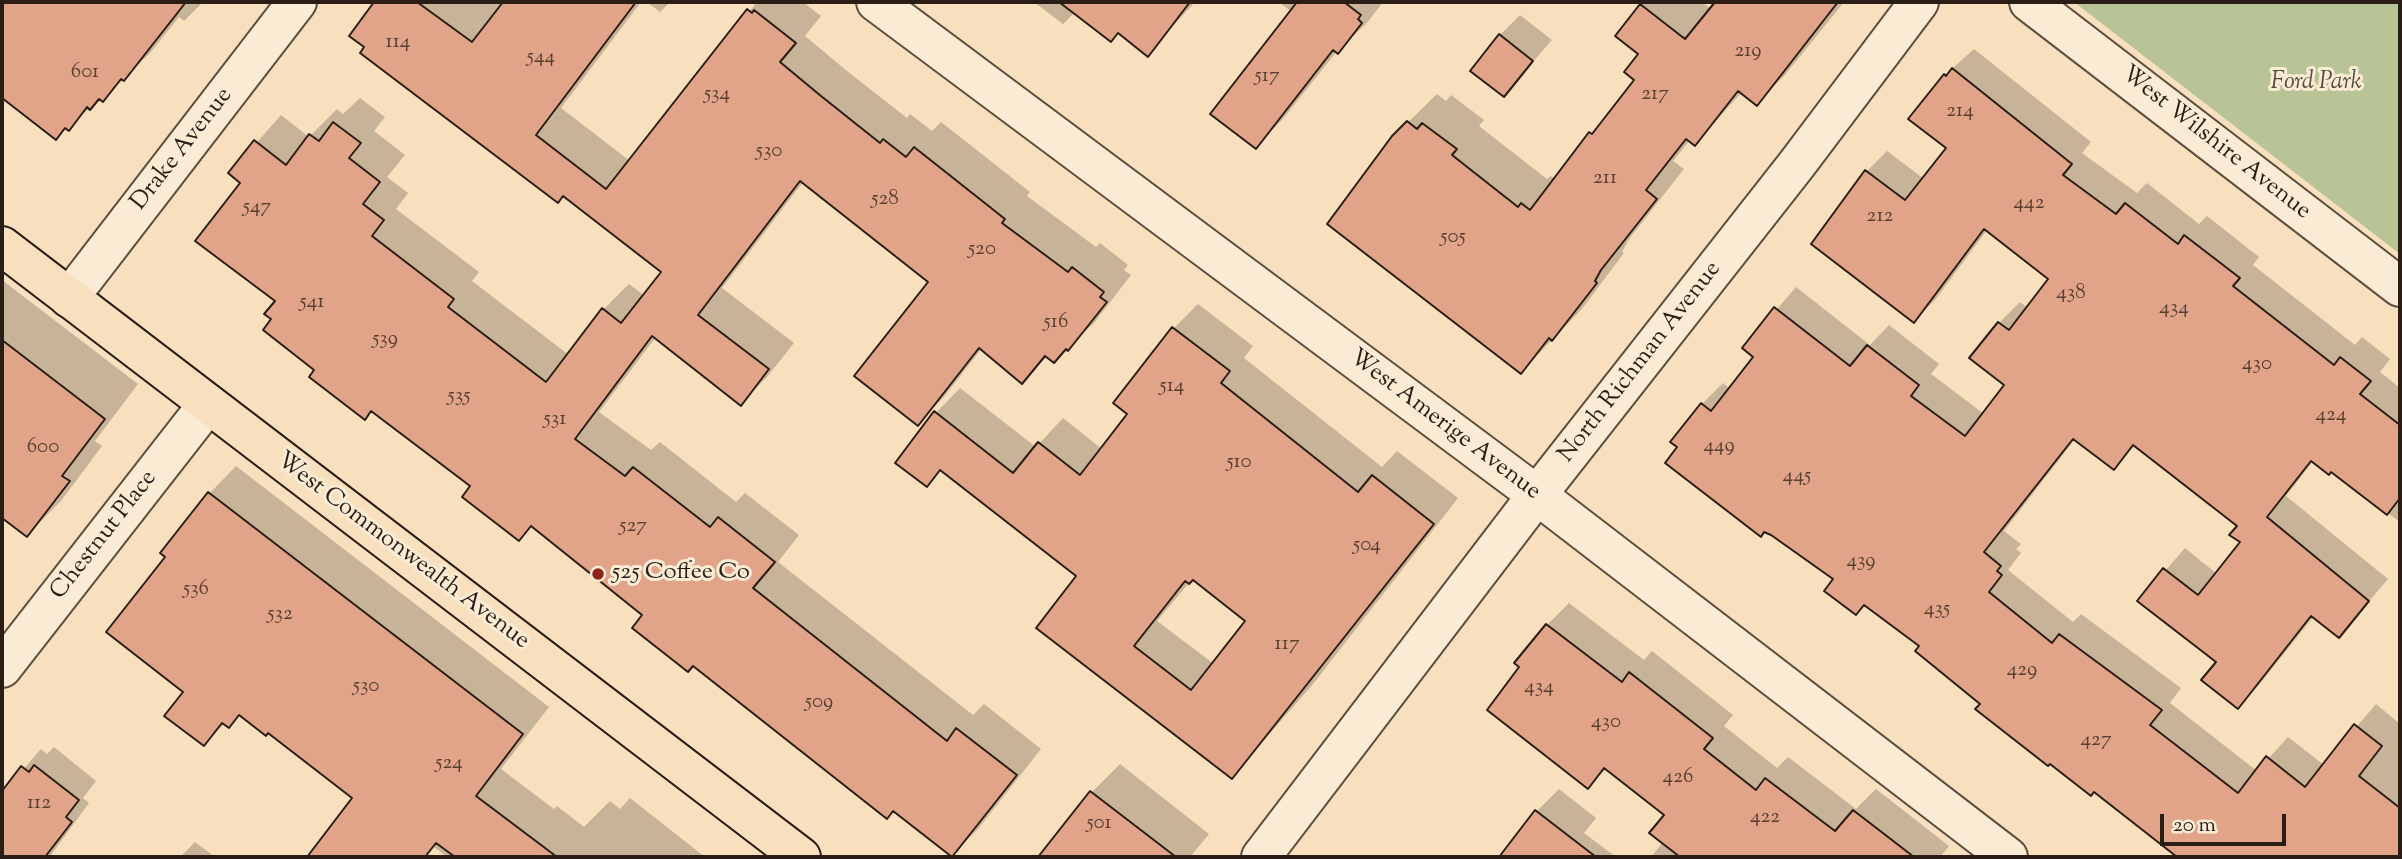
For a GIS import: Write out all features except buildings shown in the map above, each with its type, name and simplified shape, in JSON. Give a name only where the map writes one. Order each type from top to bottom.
[{"type":"main road","name":"West Commonwealth Avenue","points":[[2,246],[801,857]]},
{"type":"street","name":"Drake Avenue","points":[[69,298],[297,2]]},
{"type":"street","name":"West Amerige Avenue","points":[[876,2],[1537,495],[2008,857]]},
{"type":"street","name":"North Richman Avenue","points":[[1261,857],[1537,495],[1797,164],[1919,2]]},
{"type":"street","name":"West Wilshire Avenue","points":[[2029,2],[2400,287]]},
{"type":"street","name":"Chestnut Place","points":[[2,668],[208,404]]},
{"type":"green space","name":"Ford Park","points":[[2074,2],[2400,2],[2400,254]]},
{"type":"place","name":"525 Coffee Co","points":[[598,574]]}]
